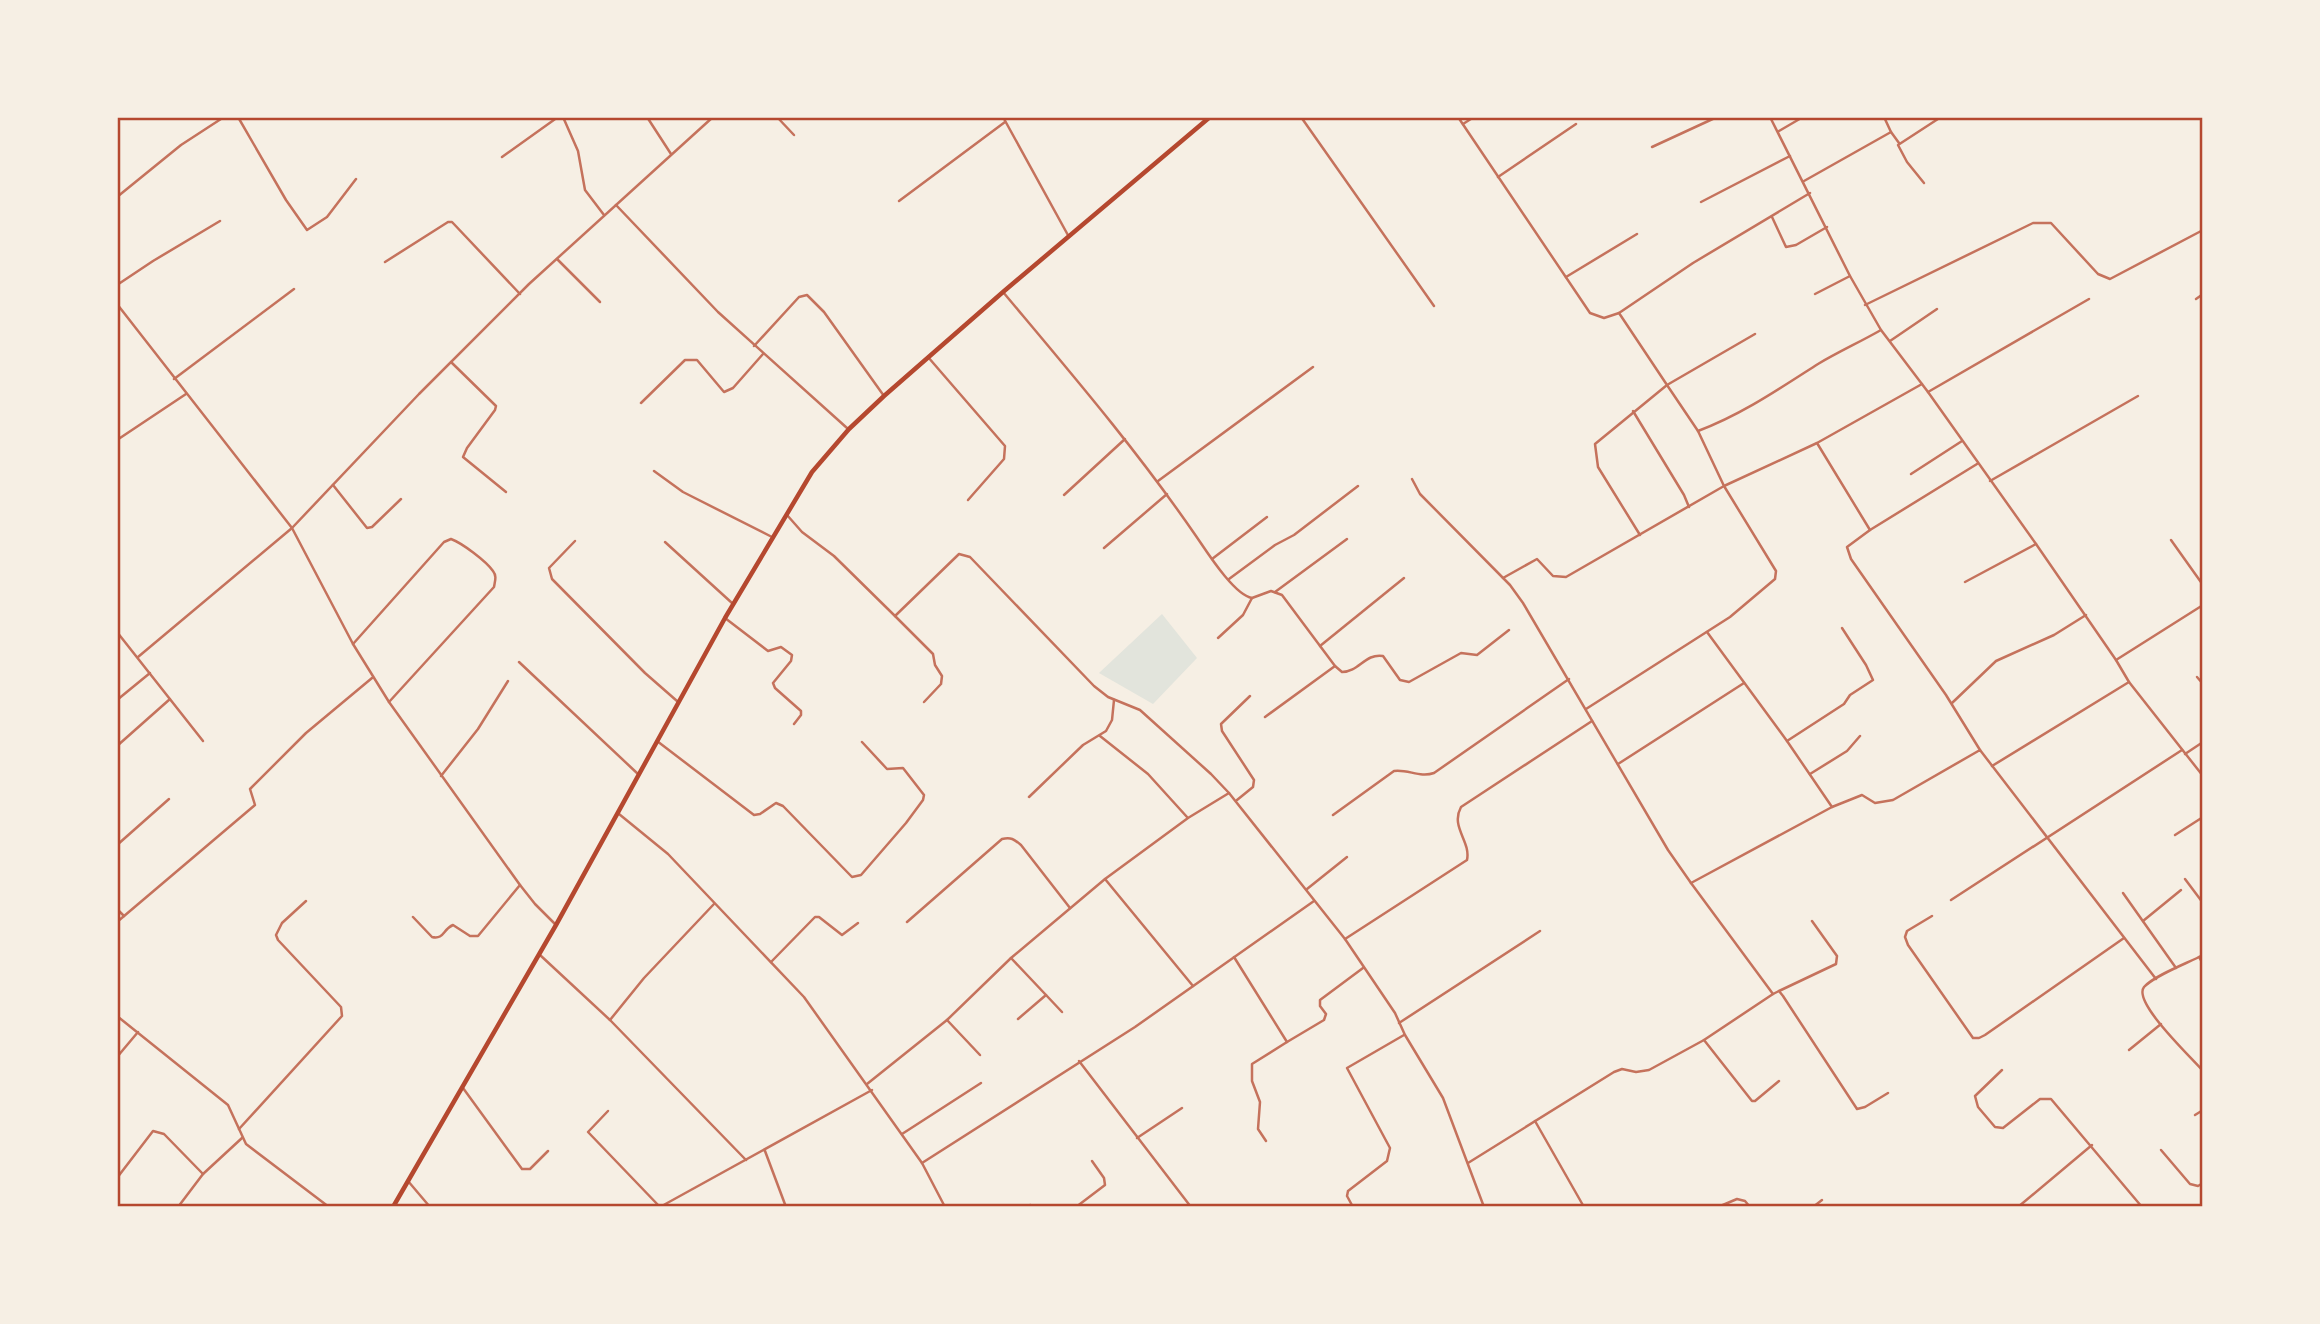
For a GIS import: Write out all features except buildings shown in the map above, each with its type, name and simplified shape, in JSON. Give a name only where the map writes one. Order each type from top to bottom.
[{"type":"main road","points":[[393,1207],[556,925],[725,618],[812,472],[849,429],[884,396],[1210,117]]},
{"type":"street","points":[[117,197],[172,152],[224,117]]},
{"type":"street","points":[[238,117],[286,200],[307,230],[327,218],[356,179]]},
{"type":"street","points":[[502,157],[558,117]]},
{"type":"street","points":[[563,117],[578,151],[585,190],[604,215]]},
{"type":"street","points":[[647,117],[671,154]]},
{"type":"street","points":[[138,657],[292,528],[520,294],[713,117]]},
{"type":"street","points":[[777,117],[794,135]]},
{"type":"street","points":[[1301,117],[1434,306]]},
{"type":"street","points":[[1458,117],[1590,313],[1604,318],[1619,313],[1693,263],[1810,193]]},
{"type":"street","points":[[1463,124],[1474,117]]},
{"type":"street","points":[[1652,147],[1717,117]]},
{"type":"street","points":[[1770,117],[1865,305],[1881,330],[2036,544],[2129,682],[2203,776]]},
{"type":"street","points":[[1779,131],[1803,117]]},
{"type":"street","points":[[1884,117],[1907,162],[1924,183]]},
{"type":"street","points":[[1899,143],[1941,117]]},
{"type":"street","points":[[899,201],[1004,119],[1069,237]]},
{"type":"street","points":[[1498,177],[1576,124]]},
{"type":"street","points":[[1804,181],[1891,132]]},
{"type":"street","points":[[1701,202],[1790,156]]},
{"type":"street","points":[[615,205],[718,312],[849,429]]},
{"type":"street","points":[[1772,217],[1786,247],[1796,245],[1827,227]]},
{"type":"street","points":[[117,285],[220,221]]},
{"type":"street","points":[[385,262],[452,222],[520,294]]},
{"type":"street","points":[[1865,305],[2033,223],[2045,222],[2054,226],[2098,274],[2110,279],[2203,230]]},
{"type":"street","points":[[1566,277],[1637,234]]},
{"type":"street","points":[[557,259],[600,302]]},
{"type":"street","points":[[1815,295],[1850,276]]},
{"type":"street","points":[[174,379],[294,289]]},
{"type":"street","points":[[1003,292],[1158,481],[1212,559],[1240,593],[1252,598]]},
{"type":"street","points":[[2196,299],[2203,294]]},
{"type":"street","points":[[754,346],[801,296],[807,295],[824,312],[884,396]]},
{"type":"street","points":[[1928,392],[2090,299]]},
{"type":"street","points":[[117,304],[292,528],[353,644],[389,702],[520,886],[556,925]]},
{"type":"street","points":[[1889,341],[1937,309]]},
{"type":"street","points":[[1586,709],[1707,632],[1772,584],[1776,576],[1776,571],[1724,486],[1698,431],[1619,313]]},
{"type":"street","points":[[1698,431],[1722,422],[1753,405],[1820,363],[1881,330]]},
{"type":"street","points":[[1640,535],[1598,467],[1595,452],[1598,440],[1667,384],[1755,334]]},
{"type":"street","points":[[640,403],[685,360],[696,360],[724,392],[733,388],[763,354]]},
{"type":"street","points":[[928,357],[1002,440],[1006,449],[1004,459],[968,500]]},
{"type":"street","points":[[451,362],[496,406],[463,457],[506,492]]},
{"type":"street","points":[[1158,481],[1313,367]]},
{"type":"street","points":[[1503,578],[1535,559],[1553,576],[1566,577],[1724,486],[1817,443],[1922,384]]},
{"type":"street","points":[[117,440],[186,394]]},
{"type":"street","points":[[1990,481],[2138,396]]},
{"type":"street","points":[[1633,411],[1685,495],[1689,507]]},
{"type":"street","points":[[1064,495],[1125,439]]},
{"type":"street","points":[[1911,474],[1962,441]]},
{"type":"street","points":[[1817,443],[1870,530]]},
{"type":"street","points":[[1977,464],[1851,542],[1847,553],[1980,750],[2156,979]]},
{"type":"street","points":[[654,471],[683,492],[772,537]]},
{"type":"street","points":[[1412,479],[1420,495],[1503,578],[1523,603],[1668,850],[1773,994]]},
{"type":"street","points":[[333,485],[367,528],[372,527],[401,499]]},
{"type":"street","points":[[1229,579],[1275,545],[1294,536],[1358,486]]},
{"type":"street","points":[[1104,548],[1167,494]]},
{"type":"street","points":[[786,514],[802,532],[842,564],[933,654],[934,665],[942,676],[941,684],[925,702]]},
{"type":"street","points":[[1212,559],[1267,517]]},
{"type":"street","points":[[353,644],[444,542],[451,539],[461,543],[493,571],[496,579],[494,587],[389,702]]},
{"type":"street","points":[[1275,592],[1347,539]]},
{"type":"street","points":[[2171,540],[2203,585]]},
{"type":"street","points":[[575,541],[549,568],[552,579],[645,673],[678,702]]},
{"type":"street","points":[[665,542],[733,604]]},
{"type":"street","points":[[1965,582],[2036,544]]},
{"type":"street","points":[[895,616],[953,558],[965,554],[1094,686],[1114,700],[1132,706],[1147,716],[1229,793],[1345,939],[1395,1013],[1405,1035],[1443,1098],[1484,1207]]},
{"type":"street","points":[[1320,646],[1405,578]]},
{"type":"street","points":[[1218,638],[1243,615],[1252,598],[1275,592],[1282,595],[1342,672],[1347,672],[1368,657],[1379,655],[1383,656],[1400,680],[1409,682],[1461,653],[1477,655],[1509,630]]},
{"type":"street","points":[[2116,660],[2203,605]]},
{"type":"street","points":[[1951,704],[1996,662],[2054,635],[2086,615]]},
{"type":"street","points":[[725,618],[768,651],[781,647],[792,654],[791,660],[773,683],[775,688],[801,711],[794,724]]},
{"type":"street","points":[[1787,741],[1844,704],[1850,695],[1873,680],[1842,628]]},
{"type":"street","points":[[117,632],[203,741]]},
{"type":"street","points":[[1707,632],[1832,807]]},
{"type":"street","points":[[519,662],[638,774]]},
{"type":"street","points":[[1265,717],[1335,666]]},
{"type":"street","points":[[117,700],[150,673]]},
{"type":"street","points":[[117,922],[255,805],[250,793],[251,787],[306,733],[373,677]]},
{"type":"street","points":[[2197,677],[2203,684]]},
{"type":"street","points":[[1333,815],[1394,771],[1428,775],[1434,773],[1569,679]]},
{"type":"street","points":[[441,776],[478,729],[508,681]]},
{"type":"street","points":[[1992,766],[2129,682]]},
{"type":"street","points":[[1618,764],[1744,683]]},
{"type":"street","points":[[1236,801],[1253,787],[1254,780],[1222,731],[1221,724],[1250,696]]},
{"type":"street","points":[[117,746],[170,699]]},
{"type":"street","points":[[1029,797],[1083,745],[1100,736],[1111,724],[1114,700]]},
{"type":"street","points":[[1345,939],[1466,860],[1468,850],[1457,823],[1461,807],[1592,721]]},
{"type":"street","points":[[1100,736],[1148,774],[1188,818]]},
{"type":"street","points":[[1810,774],[1847,751],[1860,736]]},
{"type":"street","points":[[656,741],[754,815],[776,803],[783,806],[855,878],[861,875],[906,823],[924,795],[906,770],[887,769],[862,742]]},
{"type":"street","points":[[1951,900],[2183,752],[2203,742]]},
{"type":"street","points":[[1691,883],[1832,807],[1862,794],[1875,803],[1894,800],[1980,750]]},
{"type":"street","points":[[867,1084],[947,1020],[1011,958],[1105,879],[1188,818],[1229,793]]},
{"type":"street","points":[[117,845],[169,799]]},
{"type":"street","points":[[617,812],[668,853],[813,1008],[922,1163],[944,1207]]},
{"type":"street","points":[[2175,835],[2203,817]]},
{"type":"street","points":[[907,922],[1002,839],[1008,838],[1021,845],[1070,908]]},
{"type":"street","points":[[1307,889],[1347,857]]},
{"type":"street","points":[[1105,879],[1193,986]]},
{"type":"street","points":[[2185,879],[2203,903]]},
{"type":"street","points":[[413,917],[432,937],[443,936],[453,925],[470,936],[478,936],[520,886]]},
{"type":"street","points":[[2143,921],[2181,890]]},
{"type":"street","points":[[2123,893],[2176,969]]},
{"type":"street","points":[[239,1129],[342,1016],[341,1007],[276,935],[282,923],[306,901]]},
{"type":"street","points":[[922,1163],[1135,1027],[1314,901]]},
{"type":"street","points":[[610,1020],[644,978],[714,904]]},
{"type":"street","points":[[117,909],[124,916]]},
{"type":"street","points":[[1932,916],[1907,931],[1905,937],[1972,1038],[1976,1039],[2124,938]]},
{"type":"street","points":[[771,962],[815,917],[819,917],[842,935],[858,923]]},
{"type":"street","points":[[1468,1163],[1614,1072],[1622,1069],[1644,1072],[1704,1040],[1773,994],[1836,964],[1837,956],[1812,921]]},
{"type":"street","points":[[1399,1023],[1540,931]]},
{"type":"street","points":[[538,953],[610,1020],[746,1160]]},
{"type":"street","points":[[2203,964],[2201,956],[2156,979],[2144,987],[2142,999],[2161,1024],[2201,1065],[2203,1071]]},
{"type":"street","points":[[1234,957],[1287,1042]]},
{"type":"street","points":[[1011,958],[1062,1012]]},
{"type":"street","points":[[1266,1141],[1258,1129],[1260,1102],[1252,1082],[1252,1064],[1324,1020],[1326,1014],[1320,1006],[1320,1000],[1363,968]]},
{"type":"street","points":[[1779,991],[1857,1109],[1888,1093]]},
{"type":"street","points":[[1018,1019],[1046,995]]},
{"type":"street","points":[[117,1016],[228,1105],[246,1144],[330,1207]]},
{"type":"street","points":[[947,1020],[980,1055]]},
{"type":"street","points":[[2129,1049],[2161,1024]]},
{"type":"street","points":[[117,1056],[138,1032]]},
{"type":"street","points":[[1353,1207],[1347,1196],[1348,1191],[1387,1161],[1390,1148],[1347,1068],[1405,1035]]},
{"type":"street","points":[[1704,1040],[1752,1101],[1779,1081]]},
{"type":"street","points":[[1079,1061],[1191,1207]]},
{"type":"street","points":[[2003,1070],[1975,1096],[1975,1100],[1995,1127],[2003,1128],[2040,1099],[2051,1099],[2142,1207]]},
{"type":"street","points":[[902,1134],[981,1083]]},
{"type":"street","points":[[463,1087],[522,1169],[530,1169],[548,1151]]},
{"type":"street","points":[[608,1111],[588,1132],[660,1207],[872,1090]]},
{"type":"street","points":[[1138,1138],[1182,1108]]},
{"type":"street","points":[[2195,1115],[2203,1110]]},
{"type":"street","points":[[1535,1121],[1584,1207]]},
{"type":"street","points":[[117,1178],[153,1131],[164,1134],[203,1174]]},
{"type":"street","points":[[178,1207],[203,1174],[242,1138]]},
{"type":"street","points":[[2018,1207],[2092,1145]]},
{"type":"street","points":[[2161,1150],[2190,1184],[2198,1186],[2203,1183]]},
{"type":"street","points":[[765,1151],[786,1207]]},
{"type":"street","points":[[1076,1207],[1105,1185],[1104,1178],[1092,1161]]},
{"type":"street","points":[[408,1181],[430,1207]]},
{"type":"street","points":[[1718,1207],[1737,1199],[1745,1201],[1750,1207]]},
{"type":"street","points":[[1814,1207],[1822,1200]]},
{"type":"street","points":[[1026,1207],[1036,1207]]},
{"type":"shaded area","points":[[1162,614],[1197,658],[1153,704],[1099,673]]}]
